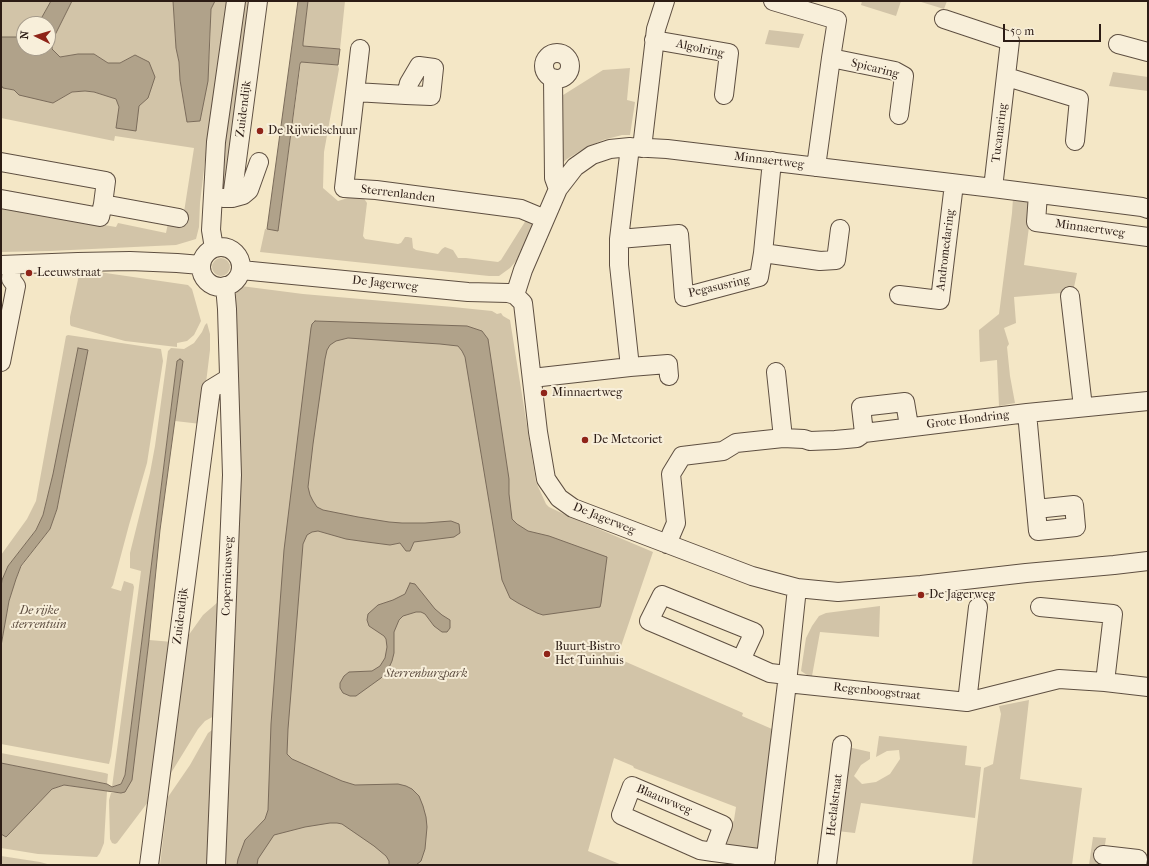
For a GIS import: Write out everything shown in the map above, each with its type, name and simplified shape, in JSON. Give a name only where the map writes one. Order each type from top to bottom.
[{"type":"street","name":"Zuidendijk","points":[[214,248],[211,230],[216,142],[236,1]]},
{"type":"street","name":"Zuidendijk","points":[[232,198],[258,1]]},
{"type":"street","points":[[630,367],[619,265],[619,239],[654,40],[665,1]]},
{"type":"street","points":[[774,1],[837,20],[816,167]]},
{"type":"street","name":"Tucanaring","points":[[944,19],[1010,40],[1007,77],[993,188]]},
{"type":"street","name":"Algolring","points":[[654,40],[729,53],[724,95]]},
{"type":"street","points":[[1118,44],[1148,52]]},
{"type":"street","name":"Sterrenlanden","points":[[360,49],[344,188],[376,190],[521,209],[545,219]]},
{"type":"street","name":"Spicaring","points":[[831,58],[895,71],[904,76],[900,115]]},
{"type":"street","points":[[1007,77],[1079,99],[1075,141]]},
{"type":"street","points":[[552,78],[554,178],[558,189]]},
{"type":"street","points":[[355,92],[406,95]]},
{"type":"street","name":"Minnaertweg","points":[[515,295],[523,270],[558,189],[575,167],[592,155],[610,149],[636,147],[667,149],[993,188],[1148,209]]},
{"type":"street","points":[[1,162],[106,181],[100,217],[1,199]]},
{"type":"street","points":[[212,198],[232,198],[243,195],[249,190],[260,162]]},
{"type":"street","name":"Pegasusring","points":[[619,239],[679,234],[684,297],[759,277],[763,253],[772,162]]},
{"type":"street","name":"Andromedaring","points":[[899,295],[940,300],[954,184]]},
{"type":"street","name":"Minnaertweg","points":[[1038,194],[1036,222],[1148,236]]},
{"type":"street","points":[[103,204],[178,218]]},
{"type":"street","points":[[763,253],[820,261],[836,260],[840,229]]},
{"type":"street","points":[[227,247],[240,259],[241,270],[239,276],[235,281],[225,286],[217,286],[210,283],[204,277],[201,270],[206,253],[214,248],[227,247]]},
{"type":"street","points":[[1,362],[16,286],[11,279],[6,265],[130,261],[178,263],[201,266]]},
{"type":"street","name":"De Jagerweg","points":[[241,270],[468,292],[508,293],[515,295],[523,303],[538,432],[546,479],[559,498],[573,508],[752,576],[797,588],[838,592],[921,585],[1148,561]]},
{"type":"street","name":"Copernicusweg","points":[[216,865],[232,475],[230,378],[225,286]]},
{"type":"street","points":[[1070,296],[1083,407]]},
{"type":"street","points":[[532,378],[668,364],[669,376]]},
{"type":"street","points":[[776,372],[783,438]]},
{"type":"street","name":"Zuidendijk","points":[[149,865],[211,390],[230,378]]},
{"type":"street","name":"Grote Hondring","points":[[909,426],[905,402],[861,407],[858,435],[909,426],[1148,401]]},
{"type":"street","name":"Grote Hondring","points":[[1027,413],[1036,509]]},
{"type":"street","points":[[666,544],[676,523],[671,474],[682,456],[723,451],[736,443],[783,438],[804,438],[810,441],[858,435]]},
{"type":"street","name":"Blaauwweg","points":[[713,852],[723,825],[632,786],[621,815],[700,850],[765,862],[797,588]]},
{"type":"street","points":[[741,660],[754,632],[662,594],[649,621],[770,673],[787,679]]},
{"type":"street","points":[[1040,606],[1113,614],[1105,682]]},
{"type":"street","points":[[967,702],[978,607]]},
{"type":"street","name":"Regenboogstraat","points":[[787,679],[967,702],[1059,679],[1148,687]]},
{"type":"street","name":"Heelalstraat","points":[[827,865],[842,745]]},
{"type":"street","points":[[1103,855],[1138,859],[1137,865]]},
{"type":"green space","points":[[1,1],[51,1],[43,16],[16,16],[16,37],[1,37]]},
{"type":"green space","points":[[72,1],[173,1],[180,80],[188,122],[200,121],[210,51],[211,9],[215,1],[228,1],[213,123],[205,161],[199,227],[196,239],[176,245],[1,252],[1,208],[116,227],[118,223],[166,233],[168,223],[182,225],[194,148],[115,136],[114,141],[1,118],[1,85],[3,88],[14,90],[53,103],[72,92],[85,91],[94,92],[116,99],[119,107],[139,106],[148,98],[135,55],[120,63],[108,63],[94,54],[78,54],[60,57],[56,53],[56,33]]},
{"type":"green space","points":[[244,1],[251,1],[227,185],[222,187],[220,184],[238,34]]},
{"type":"green space","points":[[308,1],[345,1],[340,49],[303,46]]},
{"type":"green space","points":[[862,1],[901,1],[896,16],[861,5]]},
{"type":"green space","points":[[918,1],[947,1],[944,9]]},
{"type":"green space","points":[[769,30],[804,34],[799,48],[765,44]]},
{"type":"green space","points":[[301,62],[338,65],[339,69],[324,152],[323,188],[338,201],[361,194],[367,203],[363,236],[365,239],[398,244],[401,243],[405,237],[408,237],[412,238],[413,248],[416,250],[438,254],[445,247],[453,250],[458,258],[498,262],[501,260],[528,217],[535,223],[517,260],[510,268],[499,276],[489,276],[260,252],[265,229],[278,230]]},
{"type":"green space","points":[[630,68],[627,100],[635,102],[630,135],[622,135],[603,140],[585,148],[567,159],[559,166],[560,97],[603,70]]},
{"type":"green space","points":[[1113,72],[1148,77],[1148,91],[1109,86]]},
{"type":"green space","points":[[1013,198],[1026,200],[1032,204],[1024,265],[1077,273],[1073,292],[1014,297],[1016,323],[1004,328],[1009,344],[1007,347],[1015,403],[999,406],[997,360],[980,362],[979,330],[999,314]]},
{"type":"green space","points":[[221,258],[227,261],[230,267],[227,273],[221,276],[215,273],[212,267],[215,261]]},
{"type":"green space","points":[[80,270],[188,285],[192,289],[201,321],[194,335],[187,341],[177,343],[177,347],[125,341],[71,326],[70,317]]},
{"type":"green space","name":"Sterrenburgpark","points":[[241,286],[303,294],[492,311],[497,314],[501,313],[510,320],[536,482],[546,504],[568,516],[653,552],[617,658],[743,713],[742,716],[772,729],[757,852],[726,846],[723,842],[724,837],[734,820],[736,807],[634,768],[633,766],[614,758],[588,851],[622,865],[218,865],[233,692],[235,616],[234,296]]},
{"type":"green space","points":[[207,323],[210,334],[210,350],[201,424],[175,421],[183,361],[177,361],[125,775],[121,784],[112,787],[141,571],[130,568],[130,553],[150,473],[168,351],[171,348],[184,349],[194,343]]},
{"type":"green space","name":"De rijke sterrentuin","points":[[68,335],[161,349],[163,361],[147,463],[111,588],[121,591],[124,581],[133,584],[134,587],[109,764],[1,744],[1,646],[9,601],[21,567],[50,529],[57,509],[87,350],[43,515],[36,530],[8,566],[2,580],[1,587],[1,555],[27,519],[36,501],[66,336]]},
{"type":"green space","points":[[218,602],[216,715],[205,721],[198,729],[171,773],[188,636],[203,615]]},
{"type":"green space","points":[[880,606],[879,637],[820,632],[812,676],[801,671],[806,638],[819,616],[826,613]]},
{"type":"green space","points":[[149,640],[173,642],[154,794],[115,844],[112,843],[110,839],[109,800],[111,793],[121,793],[139,723]]},
{"type":"green space","points":[[1029,700],[1020,779],[1082,788],[1072,865],[972,865],[984,768],[993,764],[1001,714],[999,706]]},
{"type":"green space","points":[[215,728],[210,865],[160,865],[168,797],[190,765],[208,733]]},
{"type":"green space","points":[[879,736],[967,746],[965,765],[981,767],[975,818],[861,803],[855,833],[837,831],[848,747],[870,752],[870,759],[861,765],[854,776],[862,784],[876,782],[890,774],[900,759],[899,750],[887,751],[876,757]]},
{"type":"green space","points":[[1,753],[105,773],[108,774],[107,784],[1,763]]},
{"type":"green space","points":[[64,785],[107,791],[104,843],[97,857],[38,854],[1,848],[1,834],[6,837],[52,789]]},
{"type":"green space","points":[[1093,837],[1106,838],[1102,865],[1089,865]]},
{"type":"green space","points":[[1,856],[40,862],[51,865],[1,865]]},
{"type":"shaded area","points":[[51,1],[72,1],[56,33],[56,16],[43,16]]},
{"type":"shaded area","points":[[173,1],[215,1],[211,9],[208,81],[200,121],[187,122],[176,48]]},
{"type":"shaded area","points":[[298,1],[308,1],[303,46],[340,49],[338,65],[301,62],[300,64],[278,231],[267,229]]},
{"type":"shaded area","points":[[1,37],[16,37],[16,56],[56,56],[56,53],[60,57],[78,54],[94,54],[108,63],[120,63],[135,55],[149,62],[155,77],[148,98],[139,106],[136,131],[116,128],[119,107],[116,99],[94,92],[85,91],[72,92],[53,103],[19,95],[14,90],[3,88],[1,85]]},
{"type":"shaded area","points":[[315,321],[467,326],[482,331],[488,339],[509,479],[512,519],[528,531],[549,536],[607,557],[600,607],[543,615],[510,598],[502,580],[465,357],[462,351],[458,346],[348,338],[336,341],[330,345],[325,359],[308,487],[310,495],[317,507],[323,510],[389,522],[425,523],[451,521],[459,524],[460,533],[454,537],[414,542],[410,551],[406,551],[400,543],[390,545],[346,539],[318,531],[307,535],[303,544],[287,754],[292,759],[342,781],[355,785],[398,784],[412,789],[419,796],[423,806],[427,827],[425,849],[421,861],[416,865],[389,865],[389,861],[386,856],[374,846],[342,824],[330,823],[305,827],[274,835],[258,859],[257,865],[237,865],[245,840],[265,819],[268,810],[271,724],[284,550],[311,328]]},
{"type":"shaded area","points":[[78,348],[88,350],[57,509],[50,529],[21,566],[9,601],[1,646],[2,580],[8,566],[36,530],[43,515],[53,474]]},
{"type":"shaded area","points":[[180,359],[183,361],[160,530],[149,640],[132,780],[125,792],[121,793],[64,785],[52,789],[6,837],[1,834],[1,763],[107,784],[112,787],[121,784],[125,775],[177,361]]},
{"type":"shaded area","points":[[410,583],[415,584],[435,609],[450,620],[450,628],[447,632],[442,632],[434,626],[425,614],[421,612],[403,616],[399,620],[394,632],[394,653],[387,672],[356,696],[350,696],[343,693],[340,688],[340,683],[344,676],[349,672],[372,671],[380,666],[385,658],[387,647],[386,639],[369,626],[367,620],[368,614],[378,605],[405,594]]},
{"type":"place","name":"De Rijwielschuur","points":[[260,131]]},
{"type":"place","name":"Leeuwstraat","points":[[29,273]]},
{"type":"place","name":"Minnaertweg","points":[[544,393]]},
{"type":"place","name":"De Meteoriet","points":[[585,440]]},
{"type":"place","name":"De Jagerweg","points":[[921,595]]},
{"type":"place","name":"Buurt-Bistro Het Tuinhuis","points":[[547,654]]}]
